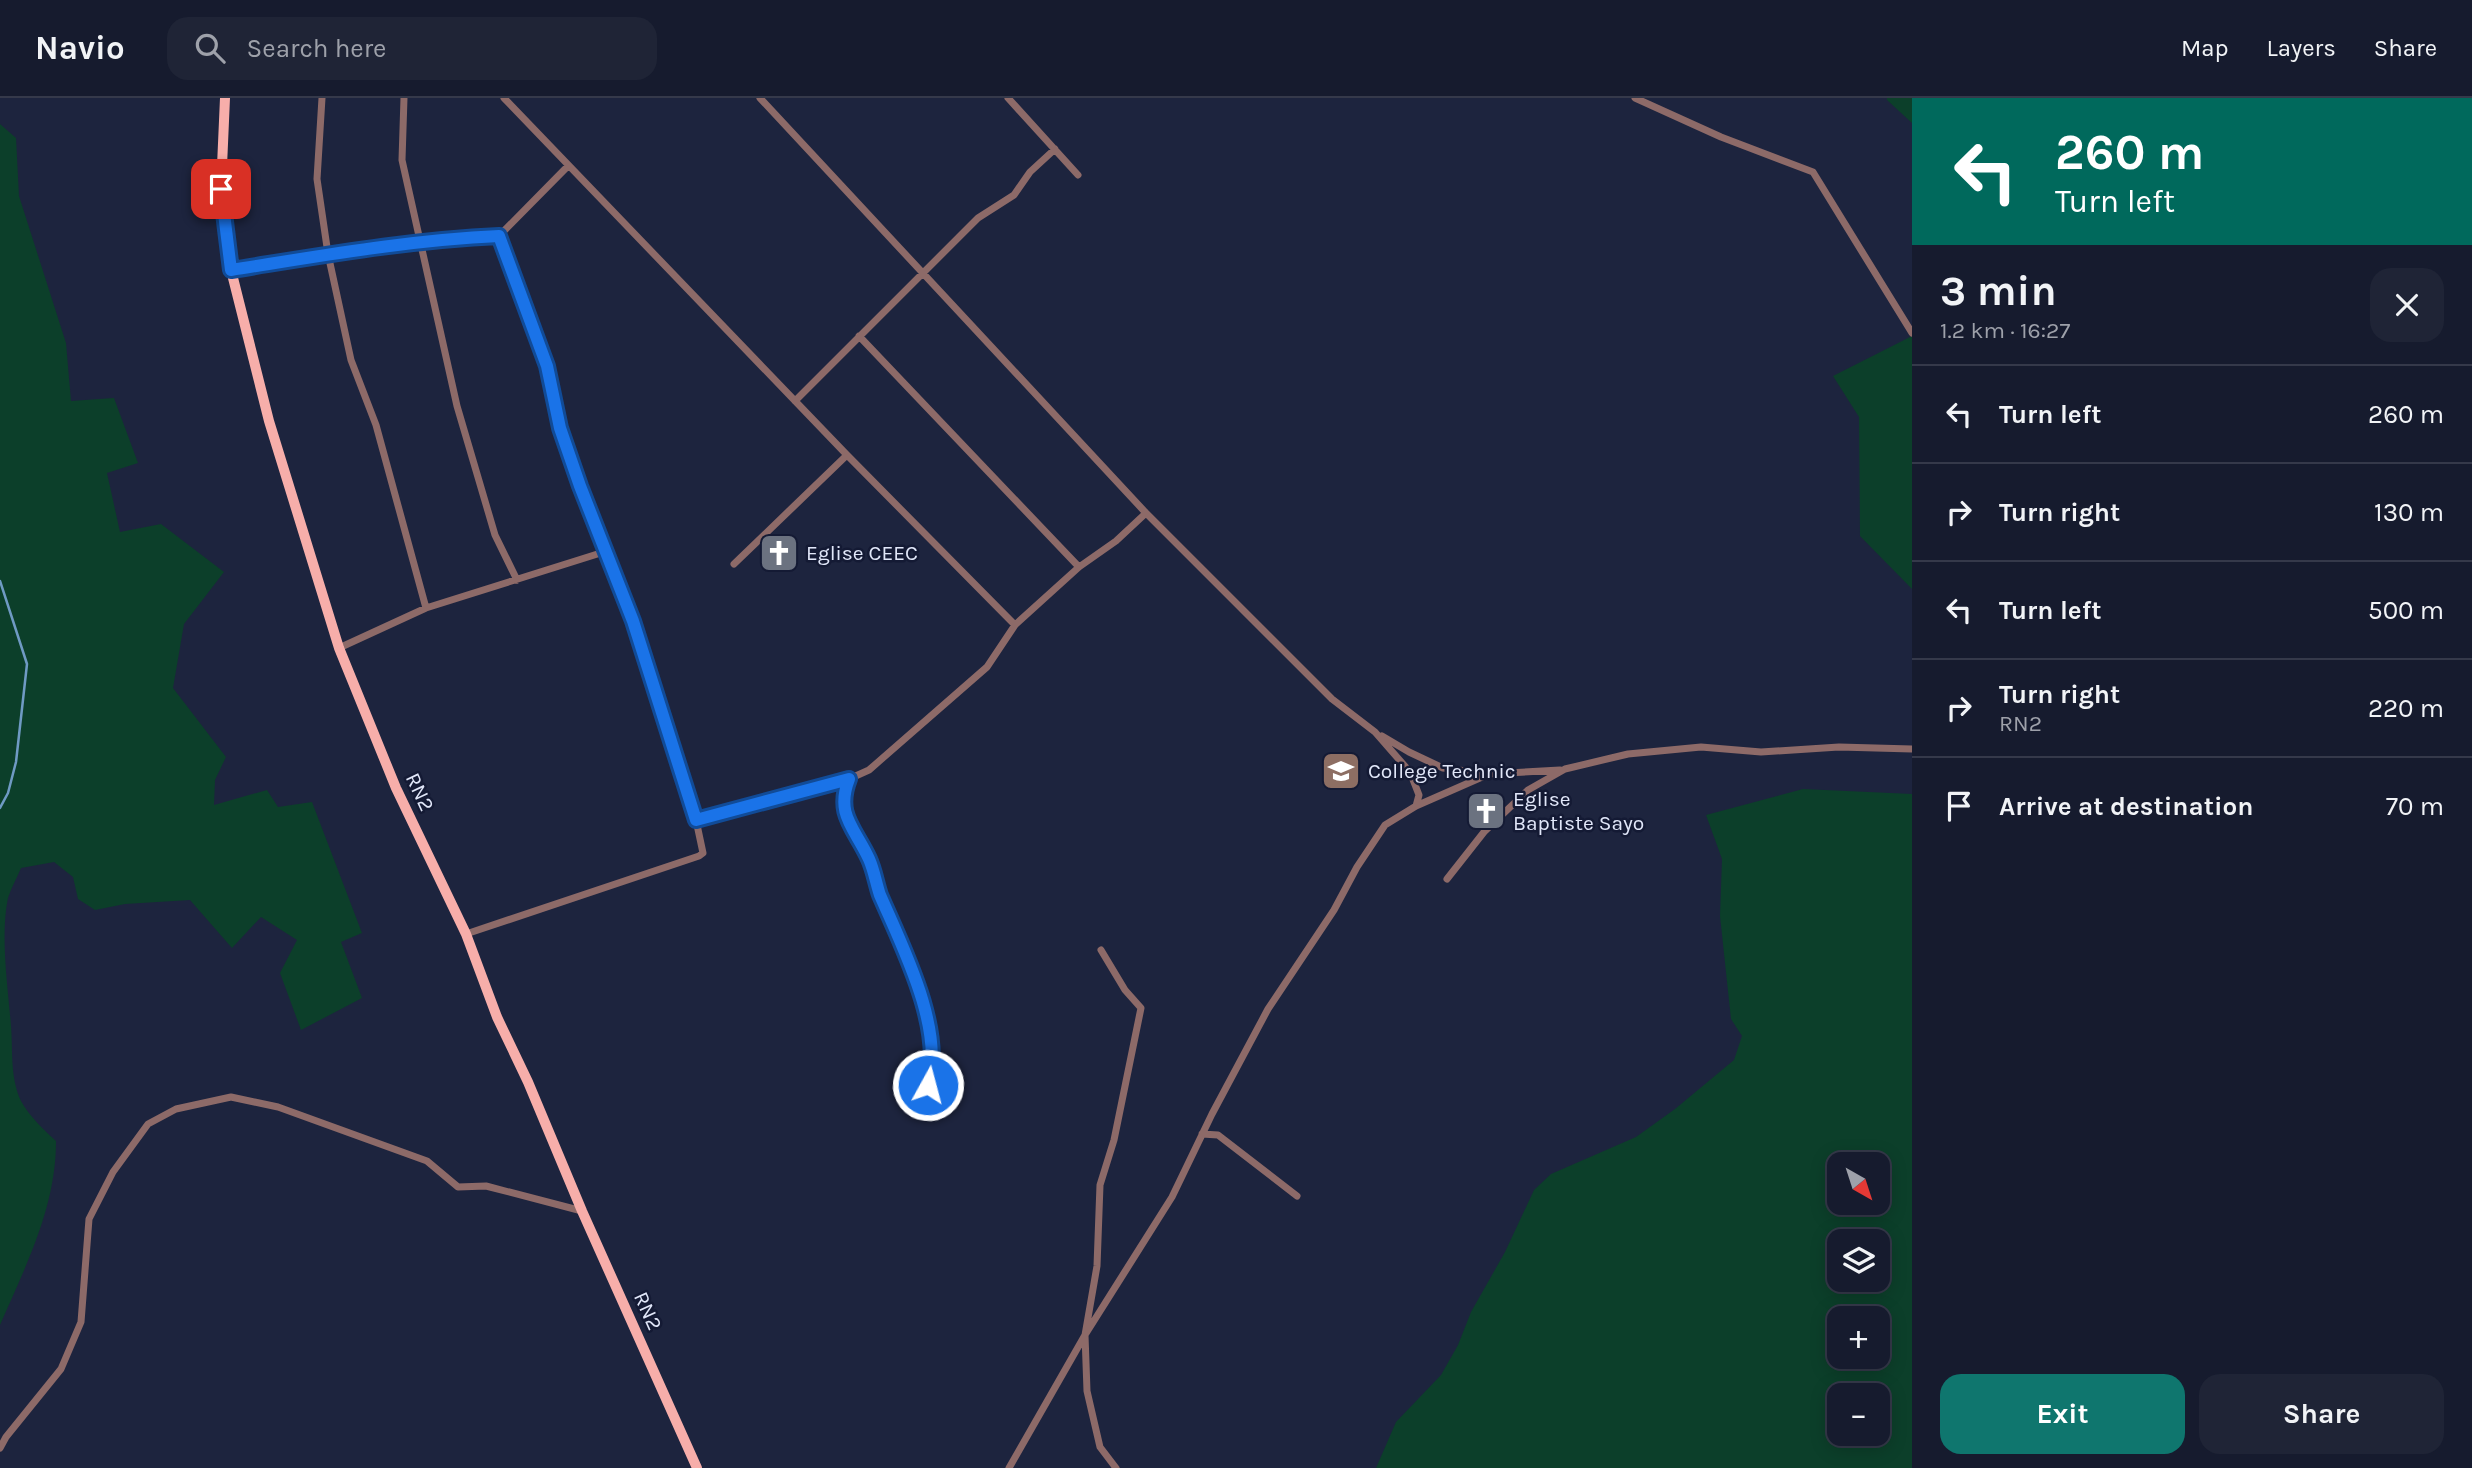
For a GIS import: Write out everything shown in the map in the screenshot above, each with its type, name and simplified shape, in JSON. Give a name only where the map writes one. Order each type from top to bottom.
[{"type":"main road","name":"RN2","points":[[225,98],[221,189],[231,270],[269,421],[339,648],[396,788],[466,934],[497,1017],[697,1468]]},
{"type":"street","points":[[322,98],[317,179],[328,254],[351,360],[376,425],[426,608]]},
{"type":"street","points":[[404,98],[402,160],[457,406],[495,535],[517,580]]},
{"type":"street","points":[[504,98],[847,455],[1015,625]]},
{"type":"street","points":[[760,98],[1146,513],[1332,699],[1375,732],[1409,752],[1443,768],[1489,774],[1562,770],[1628,754],[1701,747],[1761,752],[1839,747],[1912,749]]},
{"type":"street","points":[[1007,98],[1078,175]]},
{"type":"street","points":[[1635,98],[1721,137],[1813,172],[1912,333]]},
{"type":"street","points":[[795,401],[978,218],[1014,195],[1030,172],[1055,149]]},
{"type":"street","points":[[231,270],[328,254],[499,236],[568,166]]},
{"type":"street","points":[[466,934],[703,853],[696,820],[633,621],[580,486],[560,428],[547,366],[499,236]]},
{"type":"street","points":[[859,335],[1079,567]]},
{"type":"street","points":[[734,564],[847,455]]},
{"type":"street","points":[[696,820],[849,779],[869,770],[987,667],[1015,625],[1079,567],[1115,541],[1146,513]]},
{"type":"street","points":[[339,648],[426,608],[607,551]]},
{"type":"street","points":[[1375,732],[1410,772],[1419,795],[1416,806]]},
{"type":"street","points":[[1447,880],[1484,832],[1529,789],[1562,770]]},
{"type":"street","points":[[1009,1468],[1085,1335],[1172,1196],[1268,1009],[1335,910],[1357,867],[1385,825],[1416,806],[1489,774]]},
{"type":"street","points":[[849,779],[843,797],[849,824],[869,859],[880,893],[915,977],[933,1060],[928,1085]]},
{"type":"street","points":[[1101,950],[1125,990],[1141,1008],[1114,1140],[1100,1185],[1097,1266],[1085,1335],[1087,1391],[1100,1447],[1116,1468]]},
{"type":"street","points":[[0,1448],[61,1369],[81,1322],[88,1223],[109,1180],[143,1128],[176,1109],[231,1097],[278,1107],[427,1161],[458,1187],[486,1186],[582,1211]]},
{"type":"street","points":[[1202,1134],[1218,1135],[1297,1196]]},
{"type":"green space","points":[[1912,98],[1912,123],[1887,100]]},
{"type":"green space","points":[[0,124],[16,138],[19,196],[66,343],[71,401],[114,398],[138,463],[107,473],[120,532],[161,524],[224,572],[184,624],[173,688],[226,757],[215,780],[214,805],[267,790],[278,807],[312,802],[362,933],[341,942],[362,998],[301,1030],[280,973],[297,940],[261,917],[232,948],[190,900],[125,904],[95,910],[78,899],[73,877],[54,862],[21,868],[8,898],[5,929],[14,1073],[17,1092],[24,1107],[56,1141],[55,1166],[38,1236],[0,1325]]},
{"type":"green space","points":[[1912,336],[1912,589],[1860,536],[1859,417],[1833,376]]},
{"type":"green space","points":[[1803,789],[1912,794],[1912,1468],[1376,1468],[1396,1422],[1441,1375],[1534,1190],[1551,1174],[1636,1137],[1734,1060],[1742,1036],[1731,1019],[1720,916],[1722,859],[1706,815]]},
{"type":"waterway","points":[[0,581],[27,664],[16,762],[8,793],[0,808]]},
{"type":"place","name":"Eglise CEEC","points":[[779,553]]},
{"type":"place","name":"College Technic","points":[[1341,771]]},
{"type":"place","name":"Eglise Baptiste Sayo","points":[[1486,811]]},
{"type":"route","points":[[221,189],[231,270],[328,254],[459,238],[499,236],[547,366],[560,428],[633,621],[696,820],[849,779],[843,797],[849,824],[869,859],[880,893],[915,977],[933,1060],[928,1085]]}]
